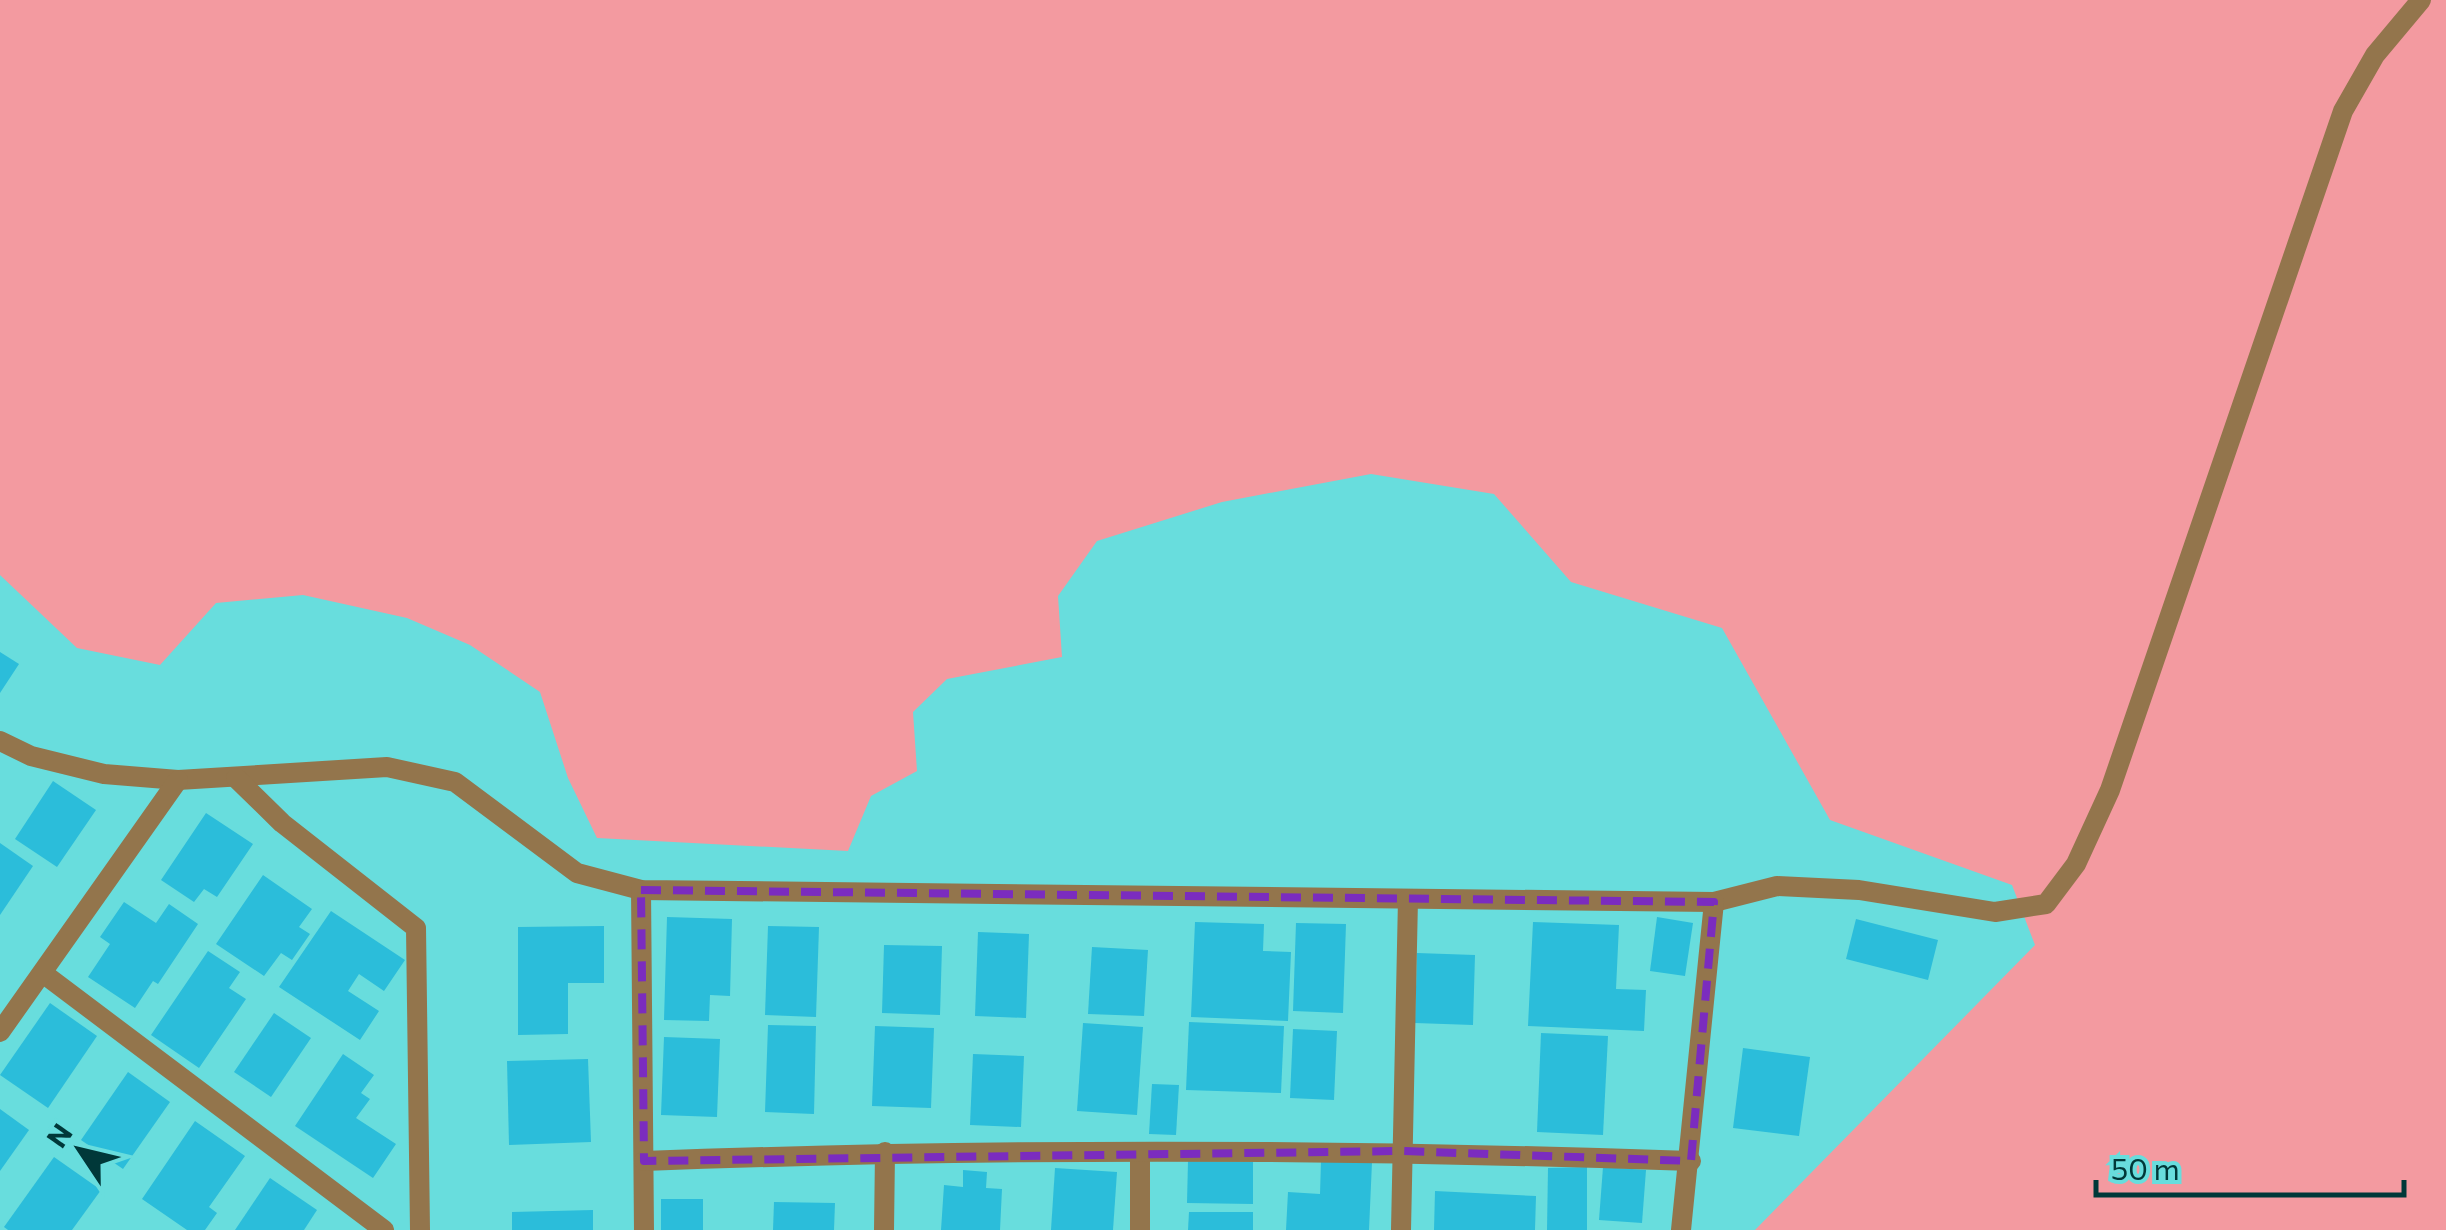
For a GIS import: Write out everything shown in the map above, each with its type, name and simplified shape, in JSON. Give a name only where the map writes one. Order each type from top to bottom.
[{"type":"street","points":[[0,741],[31,756],[104,774],[178,780],[387,767],[455,782],[577,873],[641,890],[1714,902],[1777,886],[1859,890],[1995,912],[2046,904],[2076,864],[2110,790],[2343,110],[2375,55],[2420,0]]},
{"type":"street","points":[[236,778],[282,822],[416,928],[420,1230]]},
{"type":"street","points":[[0,1032],[178,780]]},
{"type":"street","points":[[641,890],[644,1230]]},
{"type":"street","points":[[1400,1230],[1408,899]]},
{"type":"street","points":[[1681,1230],[1691,1161],[1714,902]]},
{"type":"street","points":[[44,974],[384,1230]]},
{"type":"street","points":[[644,1161],[885,1152],[1402,1151],[1691,1161]]},
{"type":"street","points":[[884,1230],[885,1152]]},
{"type":"street","points":[[1140,1153],[1140,1230]]},
{"type":"highlighted area","points":[[641,890],[1714,902],[1691,1161],[1401,1151],[644,1161]]},
{"type":"shaded area","points":[[0,0],[2446,0],[2446,1230],[1755,1230],[2035,945],[2012,885],[1830,820],[1722,628],[1571,582],[1494,494],[1371,474],[1222,502],[1097,541],[1058,596],[1062,657],[947,679],[913,712],[917,771],[871,796],[848,851],[597,838],[568,778],[540,692],[470,645],[407,618],[303,595],[216,603],[160,665],[77,648],[0,575]]},
{"type":"building","points":[[0,652],[19,664],[0,693]]},
{"type":"building","points":[[53,781],[96,810],[57,867],[15,839]]},
{"type":"building","points":[[206,813],[253,844],[217,897],[204,889],[194,902],[161,880]]},
{"type":"building","points":[[0,843],[33,866],[0,915]]},
{"type":"building","points":[[263,875],[312,909],[299,927],[310,934],[292,960],[281,953],[264,976],[216,944]]},
{"type":"building","points":[[124,902],[156,923],[169,904],[198,924],[158,984],[153,981],[135,1008],[88,977],[110,944],[100,937]]},
{"type":"building","points":[[331,911],[405,960],[384,991],[359,974],[348,991],[379,1011],[360,1040],[279,987]]},
{"type":"building","points":[[667,917],[732,919],[730,996],[710,995],[709,1021],[664,1020]]},
{"type":"building","points":[[1657,917],[1693,923],[1685,976],[1650,971]]},
{"type":"building","points":[[1856,919],[1938,940],[1928,980],[1846,959]]},
{"type":"building","points":[[1195,922],[1264,924],[1263,951],[1291,952],[1288,1021],[1191,1017]]},
{"type":"building","points":[[1533,922],[1619,925],[1616,989],[1646,990],[1644,1031],[1528,1026]]},
{"type":"building","points":[[1296,923],[1346,924],[1343,1013],[1293,1011]]},
{"type":"building","points":[[604,926],[604,983],[568,983],[568,1034],[518,1035],[518,927]]},
{"type":"building","points":[[768,926],[819,927],[816,1017],[765,1015]]},
{"type":"building","points":[[978,932],[1029,934],[1026,1018],[975,1016]]},
{"type":"building","points":[[884,945],[942,946],[940,1015],[882,1013]]},
{"type":"building","points":[[1092,947],[1148,950],[1144,1016],[1088,1014]]},
{"type":"building","points":[[208,951],[240,972],[229,988],[246,999],[199,1068],[151,1035]]},
{"type":"building","points":[[1417,953],[1475,955],[1473,1025],[1415,1023]]},
{"type":"building","points":[[50,1003],[97,1036],[48,1108],[0,1075]]},
{"type":"building","points":[[274,1013],[311,1038],[271,1097],[234,1072]]},
{"type":"building","points":[[1189,1022],[1284,1026],[1281,1093],[1186,1090]]},
{"type":"building","points":[[1083,1023],[1143,1027],[1137,1115],[1077,1111]]},
{"type":"building","points":[[768,1025],[816,1026],[814,1114],[765,1112]]},
{"type":"building","points":[[875,1026],[934,1028],[931,1108],[872,1106]]},
{"type":"building","points":[[1293,1029],[1337,1031],[1334,1100],[1290,1098]]},
{"type":"building","points":[[1541,1033],[1608,1036],[1603,1135],[1537,1132]]},
{"type":"building","points":[[664,1037],[720,1039],[717,1117],[661,1115]]},
{"type":"building","points":[[1743,1048],[1810,1057],[1799,1136],[1733,1128]]},
{"type":"building","points":[[343,1054],[374,1075],[361,1093],[370,1099],[356,1118],[396,1144],[373,1178],[295,1126]]},
{"type":"building","points":[[973,1054],[1024,1056],[1021,1127],[970,1125]]},
{"type":"building","points":[[588,1059],[591,1142],[509,1145],[507,1061]]},
{"type":"building","points":[[128,1072],[170,1102],[123,1169],[81,1140]]},
{"type":"building","points":[[1152,1084],[1179,1085],[1176,1135],[1149,1134]]},
{"type":"building","points":[[0,1109],[29,1130],[0,1171]]},
{"type":"building","points":[[195,1121],[245,1156],[209,1207],[217,1213],[205,1230],[187,1230],[142,1199]]},
{"type":"building","points":[[54,1157],[101,1190],[72,1230],[8,1230],[4,1227]]},
{"type":"building","points":[[1188,1161],[1253,1162],[1253,1204],[1187,1203]]},
{"type":"building","points":[[1321,1161],[1372,1162],[1369,1230],[1286,1230],[1288,1192],[1320,1194]]},
{"type":"building","points":[[1587,1167],[1587,1230],[1547,1230],[1548,1168]]},
{"type":"building","points":[[1603,1167],[1646,1170],[1642,1223],[1599,1220]]},
{"type":"building","points":[[1055,1168],[1117,1172],[1113,1230],[1051,1230]]},
{"type":"building","points":[[963,1170],[987,1172],[986,1188],[1002,1189],[1000,1230],[941,1230],[944,1185],[963,1187]]},
{"type":"building","points":[[270,1178],[317,1210],[304,1230],[235,1230]]},
{"type":"building","points":[[1435,1191],[1536,1196],[1535,1230],[1434,1230]]},
{"type":"building","points":[[661,1199],[703,1199],[703,1230],[661,1230]]},
{"type":"building","points":[[774,1202],[835,1203],[834,1230],[773,1230]]},
{"type":"building","points":[[593,1210],[593,1230],[512,1230],[512,1212]]},
{"type":"building","points":[[1189,1212],[1253,1212],[1253,1230],[1188,1230]]}]
